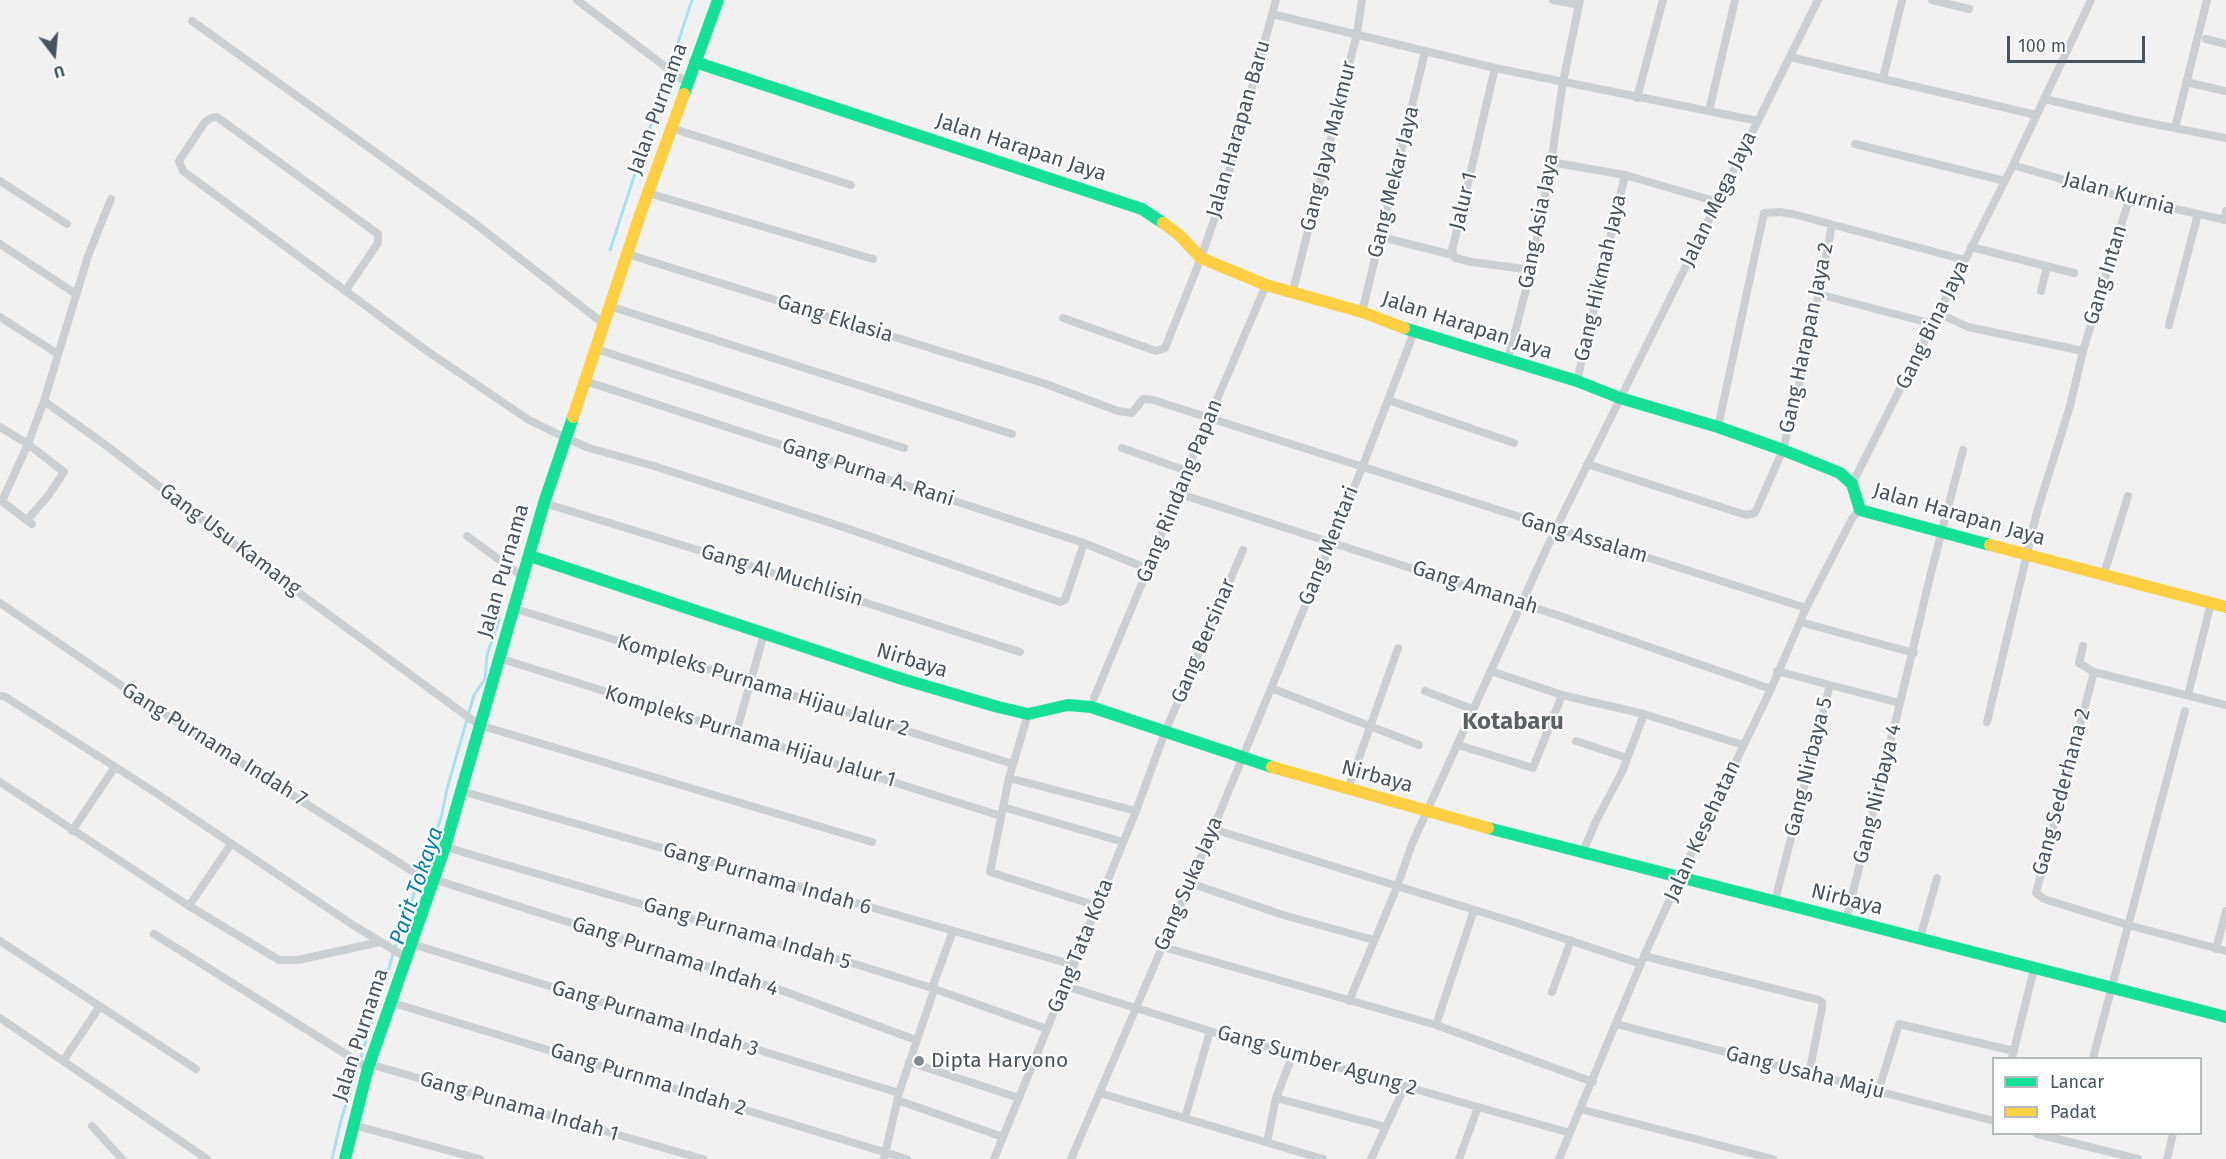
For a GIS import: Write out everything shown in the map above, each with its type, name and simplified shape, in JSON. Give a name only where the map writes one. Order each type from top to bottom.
[{"type":"street","points":[[577,0],[686,83]]},
{"type":"street","name":"Jalan Purnama","points":[[345,1159],[366,1066],[390,1002],[403,956],[412,944],[430,880],[445,847],[461,791],[472,720],[500,658],[544,503],[609,306],[686,83],[718,0]]},
{"type":"street","name":"Jalan Harapan Baru","points":[[1063,318],[1156,351],[1162,351],[1165,348],[1201,258],[1223,194],[1276,0]]},
{"type":"street","name":"Gang Jaya Makmur","points":[[1293,291],[1357,33],[1362,0]]},
{"type":"street","points":[[1552,0],[1580,3]]},
{"type":"street","points":[[1637,98],[1663,0]]},
{"type":"street","points":[[1709,111],[1735,0]]},
{"type":"street","name":"Jalan Mega Jaya","points":[[1349,1001],[1397,887],[1412,844],[1555,530],[1818,0]]},
{"type":"street","points":[[1883,79],[1902,0]]},
{"type":"street","points":[[1932,0],[1969,9]]},
{"type":"street","name":"Gang Bina Jaya","points":[[1852,484],[2013,165],[2091,0]]},
{"type":"street","points":[[2175,128],[2207,0]]},
{"type":"street","name":"Gang Asia Jaya","points":[[1508,359],[1531,270],[1563,82],[1580,3]]},
{"type":"street","points":[[1272,14],[1495,68],[1758,122]]},
{"type":"street","points":[[192,21],[473,222],[604,324]]},
{"type":"street","points":[[2206,39],[2226,44]]},
{"type":"street","name":"Gang Mekar Jaya","points":[[1362,312],[1425,52]]},
{"type":"street","points":[[1790,57],[2036,115]]},
{"type":"street","name":"Jalan Harapan Jaya","points":[[695,62],[1142,209],[1178,234],[1201,258],[1266,285],[1362,312],[1414,332],[1508,359],[1620,398],[1718,427],[1783,450],[1840,473],[1852,484],[1860,510],[2226,607]]},
{"type":"street","name":"Jalur 1","points":[[1495,68],[1452,247],[1453,255],[1455,258],[1472,262],[1531,270]]},
{"type":"street","points":[[2186,82],[2225,92]]},
{"type":"street","points":[[2045,99],[2226,138]]},
{"type":"street","points":[[346,290],[378,243],[378,234],[217,117],[205,122],[178,161],[183,171],[427,351],[529,420],[566,438],[589,448],[654,466],[821,520],[1060,602],[1065,600],[1084,543]]},
{"type":"street","points":[[671,129],[851,185]]},
{"type":"street","points":[[1856,144],[2005,181]]},
{"type":"street","points":[[1551,162],[1625,175],[1718,202]]},
{"type":"street","name":"Jalan Kurnia","points":[[2013,165],[2129,199],[2198,214],[2225,217]]},
{"type":"street","name":"Gang Hikmah Jaya","points":[[1576,381],[1625,175]]},
{"type":"street","points":[[0,182],[67,224]]},
{"type":"street","points":[[648,193],[873,259]]},
{"type":"street","points":[[0,427],[28,444],[64,472],[29,522],[1,500],[28,444],[44,401],[88,256],[111,199]]},
{"type":"street","name":"Gang Intan","points":[[1987,722],[2037,512],[2129,199]]},
{"type":"street","points":[[1718,427],[1764,213],[1780,212],[1965,260]]},
{"type":"street","points":[[2169,324],[2198,214]]},
{"type":"street","name":"Gang Harapan Jaya 2","points":[[1587,464],[1746,515],[1755,513],[1783,450],[1832,225]]},
{"type":"street","points":[[1381,237],[1453,255]]},
{"type":"street","points":[[0,244],[76,294]]},
{"type":"street","points":[[1971,247],[2074,273]]},
{"type":"street","name":"Gang Eklasia","points":[[627,254],[1043,383],[1128,413],[1135,410],[1143,399],[1146,399],[1209,419]]},
{"type":"street","points":[[2041,291],[2047,266]]},
{"type":"street","name":"Gang Rindang Papan","points":[[1093,703],[1177,493],[1266,285]]},
{"type":"street","points":[[1818,294],[1933,324]]},
{"type":"street","points":[[609,306],[1012,434]]},
{"type":"street","points":[[1938,313],[1968,327],[2083,351]]},
{"type":"street","points":[[0,317],[58,354]]},
{"type":"street","name":"Gang Mentari","points":[[1242,759],[1362,468],[1414,332]]},
{"type":"street","points":[[596,349],[904,448]]},
{"type":"street","name":"Gang Purna A. Rani","points":[[585,381],[1084,543],[1148,569]]},
{"type":"street","points":[[1389,400],[1514,443]]},
{"type":"street","name":"Gang Usu Kamang","points":[[44,401],[472,720],[872,842]]},
{"type":"street","name":"Gang Assalam","points":[[1209,419],[1806,608]]},
{"type":"street","points":[[1122,448],[1187,471]]},
{"type":"street","name":"Gang Nirbaya 4","points":[[1846,920],[1963,450]]},
{"type":"street","name":"Gang Amanah","points":[[1177,493],[1523,604],[1771,688]]},
{"type":"street","points":[[2104,574],[2128,496]]},
{"type":"street","name":"Gang Al Muchlisin","points":[[544,503],[1020,652]]},
{"type":"street","name":"Jalan Kesehatan","points":[[1559,1159],[1680,877],[1771,688],[1806,608],[1853,518],[1860,510]]},
{"type":"street","points":[[467,536],[523,577]]},
{"type":"street","name":"Gang Bersinar","points":[[1165,732],[1243,550]]},
{"type":"street","name":"Nirbaya","points":[[530,556],[946,692],[1028,714],[1068,705],[1093,703],[1165,732],[1242,759],[1427,811],[2226,1017]]},
{"type":"street","name":"Gang Purnama Indah 7","points":[[0,603],[141,699],[416,874],[430,880]]},
{"type":"street","points":[[2188,695],[2211,603]]},
{"type":"street","name":"Kompleks Purnama Hijau Jalur 2","points":[[513,608],[1013,764]]},
{"type":"street","points":[[1800,622],[1914,652]]},
{"type":"street","points":[[736,733],[764,634]]},
{"type":"street","points":[[2083,645],[2079,663],[2094,672],[2226,705]]},
{"type":"street","points":[[1348,789],[1398,648]]},
{"type":"street","name":"Kompleks Purnama Hijau Jalur 1","points":[[500,658],[736,733],[1002,811],[1124,842]]},
{"type":"street","points":[[1491,671],[1562,694],[1644,714],[1743,745]]},
{"type":"street","name":"Gang Nirbaya 5","points":[[1775,902],[1830,685],[1777,671]]},
{"type":"street","name":"Gang Sederhana 2","points":[[2094,672],[2036,893],[2044,899],[2128,926],[2226,951]]},
{"type":"street","points":[[1830,685],[1900,703]]},
{"type":"street","points":[[1271,688],[1419,745]]},
{"type":"street","points":[[1425,691],[1472,709]]},
{"type":"street","points":[[1458,745],[1530,769],[1533,768],[1562,694]]},
{"type":"street","points":[[0,696],[4,696],[115,767],[403,956]]},
{"type":"street","points":[[2094,1057],[2185,711]]},
{"type":"street","points":[[1028,714],[1009,778],[990,872],[1097,906]]},
{"type":"street","points":[[1583,852],[1627,758],[1644,714]]},
{"type":"street","name":"Gang Tata Kota","points":[[994,1159],[1124,842],[1165,732]]},
{"type":"street","points":[[1576,741],[1627,758]]},
{"type":"street","name":"Gang Suka Jaya","points":[[1072,1158],[1242,759]]},
{"type":"street","points":[[72,831],[115,767]]},
{"type":"street","points":[[1009,778],[1136,811]]},
{"type":"street","points":[[0,782],[189,906],[279,960],[298,960],[380,942]]},
{"type":"street","name":"Gang Purnama Indah 6","points":[[461,791],[1074,965]]},
{"type":"street","points":[[1213,829],[1571,940],[1643,960],[1819,1000],[1822,1002],[1822,1008],[1809,1074]]},
{"type":"street","points":[[189,906],[231,844]]},
{"type":"street","name":"Gang Purnama Indah 5","points":[[445,847],[852,963],[1047,1029]]},
{"type":"street","points":[[1920,938],[1937,878]]},
{"type":"street","name":"Gang Purnama Indah 4","points":[[430,880],[775,988],[916,1040]]},
{"type":"street","points":[[1190,883],[1283,915],[1374,940]]},
{"type":"street","points":[[1436,1025],[1474,910]]},
{"type":"street","points":[[2216,949],[2226,911]]},
{"type":"street","points":[[885,1156],[898,1096],[953,932]]},
{"type":"street","name":"Gang Punama Indah 1","points":[[154,934],[366,1066],[703,1159]]},
{"type":"street","points":[[1552,992],[1571,940]]},
{"type":"street","points":[[0,942],[196,1069]]},
{"type":"street","name":"Gang Purnama Indah 3","points":[[412,944],[898,1096],[1003,1137]]},
{"type":"street","points":[[1163,947],[1436,1025],[1593,1082]]},
{"type":"street","points":[[1878,1092],[1899,1024],[2013,1055],[2034,969]]},
{"type":"street","name":"Gang Sumber Agung 2","points":[[1065,986],[1210,1031],[1570,1133]]},
{"type":"street","name":"Gang Purnma Indah 2","points":[[390,1002],[885,1156],[907,1159]]},
{"type":"street","points":[[63,1060],[100,1006]]},
{"type":"street","points":[[0,1018],[207,1159]]},
{"type":"street","name":"Gang Usaha Maju","points":[[1616,1024],[1992,1120]]},
{"type":"street","points":[[1185,1118],[1210,1031]]},
{"type":"street","points":[[1266,1142],[1276,1098],[1293,1054]]},
{"type":"street","points":[[909,1062],[1019,1098]]},
{"type":"street","points":[[1371,1159],[1405,1086]]},
{"type":"street","points":[[1100,1093],[1323,1159]]},
{"type":"street","points":[[1276,1098],[1386,1127]]},
{"type":"street","points":[[1459,1159],[1478,1107]]},
{"type":"street","points":[[1580,1109],[1773,1159]]},
{"type":"street","points":[[353,1125],[480,1159]]},
{"type":"street","points":[[92,1126],[122,1159]]},
{"type":"street","points":[[2041,1135],[2138,1159]]},
{"type":"street","points":[[2072,1143],[2074,1135]]},
{"type":"street","points":[[2167,1159],[2173,1135]]},
{"type":"street","points":[[1072,1158],[1082,1159]]},
{"type":"waterway","points":[[610,250],[692,0]]},
{"type":"waterway","name":"Parit Tokaya","points":[[332,1159],[341,1120],[397,942],[441,818],[474,695],[485,679],[487,655],[499,620],[498,613]]},
{"type":"traffic: fast","points":[[684,94],[718,0]]},
{"type":"traffic: fast","points":[[695,62],[1142,209],[1163,223]]},
{"type":"traffic: fast","points":[[1404,328],[1577,381],[1620,398],[1718,427],[1783,450],[1840,473],[1852,484],[1860,510],[1990,545]]},
{"type":"traffic: fast","points":[[345,1159],[368,1068],[445,847],[544,503],[573,417]]},
{"type":"traffic: fast","points":[[530,556],[902,679],[998,707],[1028,714],[1068,705],[1091,707],[1272,767]]},
{"type":"traffic: fast","points":[[1488,828],[2226,1017]]},
{"type":"traffic: slow","points":[[573,417],[640,215],[684,94]]},
{"type":"traffic: slow","points":[[1163,223],[1178,234],[1201,258],[1266,285],[1362,312],[1404,328]]},
{"type":"traffic: slow","points":[[1990,545],[2226,607]]},
{"type":"traffic: slow","points":[[1272,767],[1488,828]]},
{"type":"place","name":"Dipta Haryono","points":[[919,1061]]},
{"type":"district","name":"Kotabaru","points":[[1513,722]]}]
